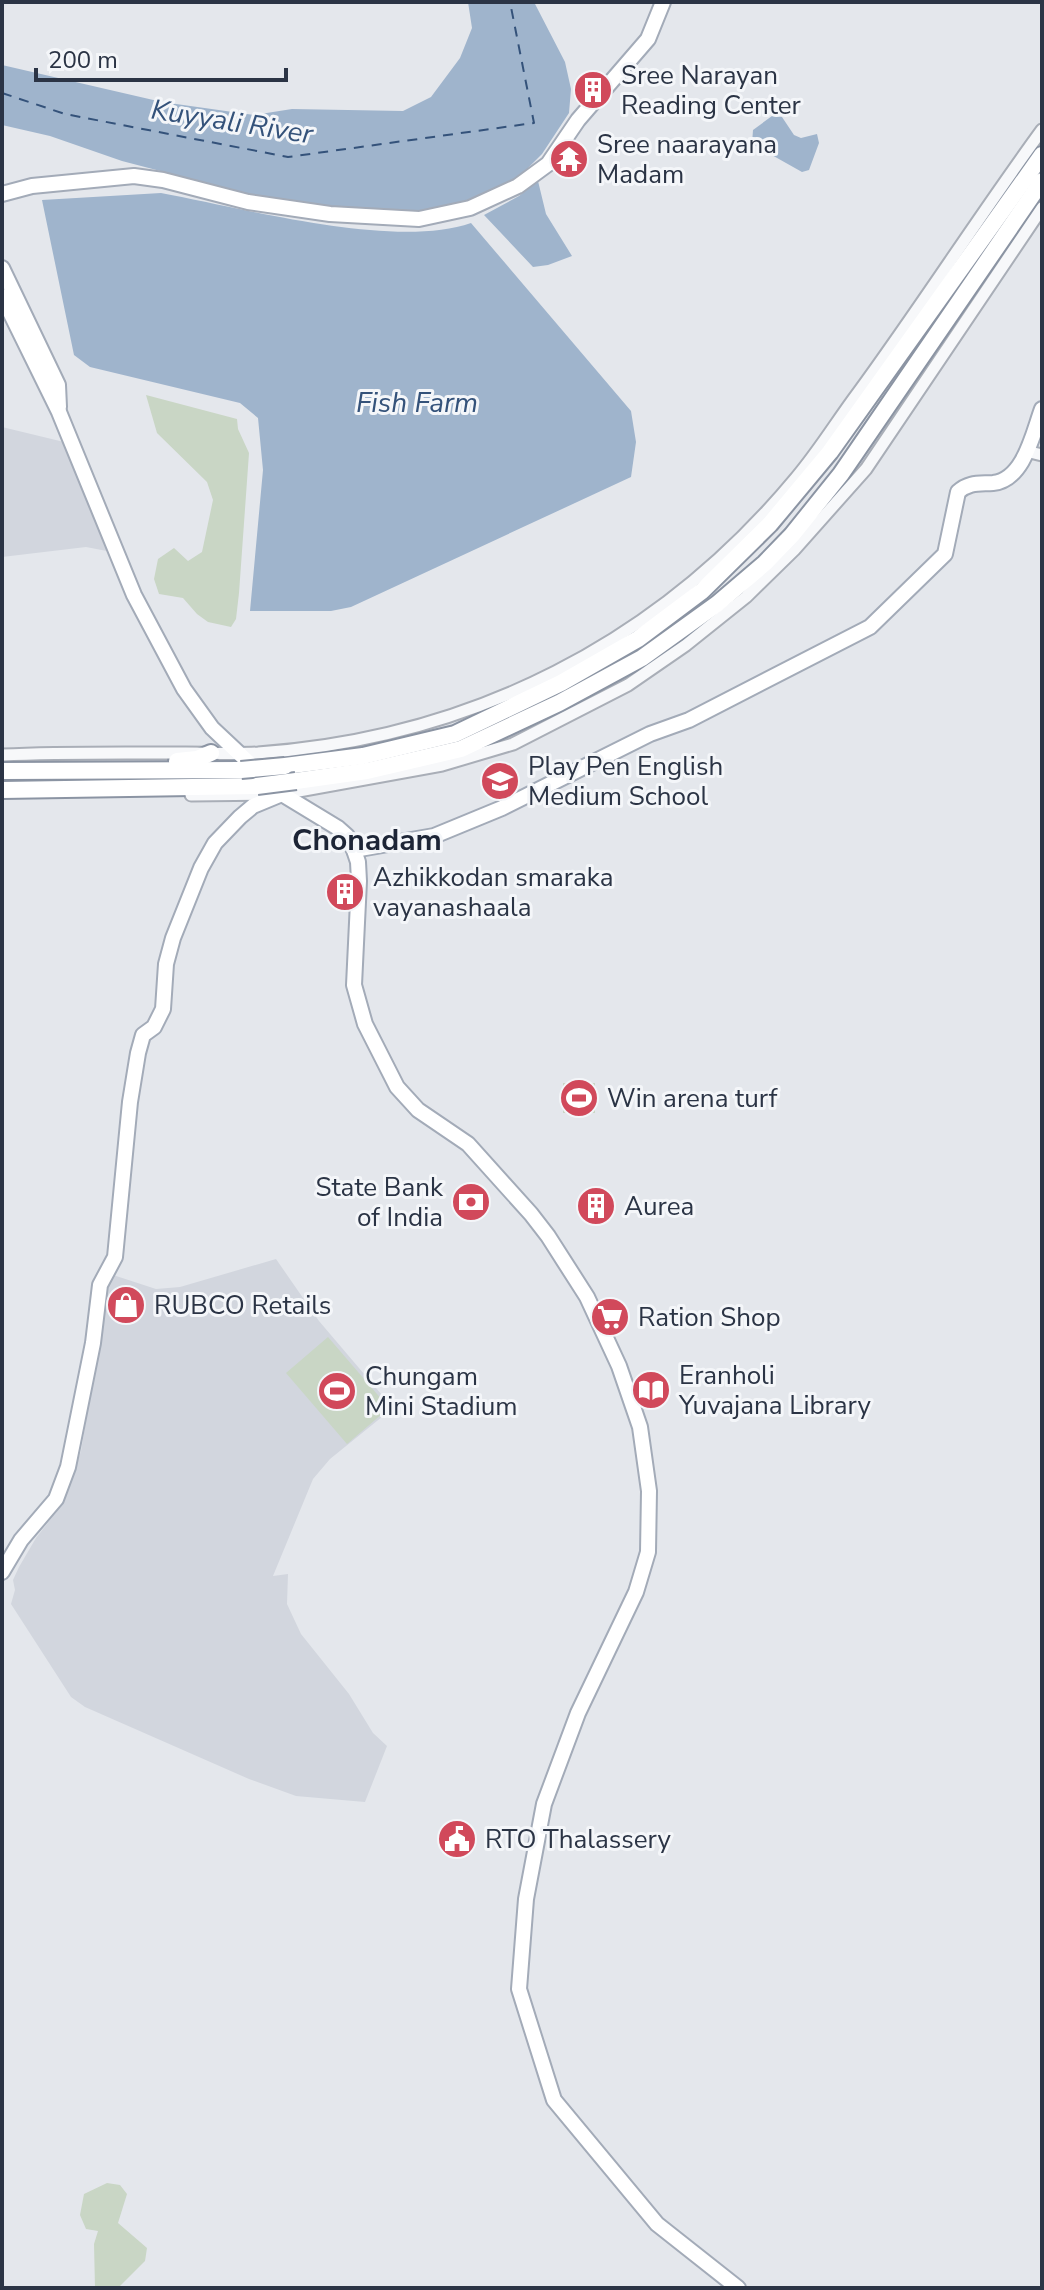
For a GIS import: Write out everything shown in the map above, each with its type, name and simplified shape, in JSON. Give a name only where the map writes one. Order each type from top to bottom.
[{"type":"highway","points":[[2,771],[241,770],[363,756],[455,734],[561,683],[638,639],[702,591],[770,524],[830,452],[1042,155]]},
{"type":"highway","points":[[2,790],[257,786],[367,771],[461,749],[559,703],[642,658],[717,604],[792,535],[841,474],[1042,181]]},
{"type":"highway","points":[[133,771],[155,763],[197,759],[211,753]]},
{"type":"highway","points":[[172,788],[221,795]]},
{"type":"main road","points":[[2,194],[32,186],[134,176],[163,180],[248,202],[330,214],[419,219],[461,211],[518,186],[548,164],[578,120],[648,39],[663,2]]},
{"type":"main road","points":[[2,268],[58,385],[59,412]]},
{"type":"main road","points":[[2,296],[59,412],[134,595],[184,689],[212,728],[238,753],[282,794],[338,828],[347,836],[354,850],[359,881],[354,985],[365,1024],[397,1087],[418,1110],[468,1144],[548,1236],[587,1297],[619,1366],[640,1427],[649,1491],[648,1552],[636,1592],[578,1713],[544,1804],[526,1899],[519,1989],[554,2100],[657,2224],[738,2288]]},
{"type":"main road","points":[[354,850],[434,836],[502,808],[650,734],[689,720],[870,627],[945,554],[958,492],[971,484],[1007,480],[1013,476],[1042,409]]},
{"type":"main road","points":[[2,1572],[21,1540],[56,1499],[68,1467],[93,1343],[100,1285],[115,1257],[130,1102],[138,1053],[143,1035],[154,1027],[163,1009],[166,964],[173,938],[201,868],[215,843],[253,806],[282,794]]},
{"type":"street","points":[[2,755],[258,753],[346,741],[400,730],[497,701],[614,639],[667,605],[751,528],[798,477],[901,336],[1042,130]]},
{"type":"street","points":[[2,797],[282,794],[442,765],[513,744],[628,685],[686,645],[746,597],[794,550],[866,469],[1042,208]]},
{"type":"street","points":[[1026,451],[1042,455]]},
{"type":"shaded area","points":[[2,427],[64,442],[112,552],[86,547],[2,557]]},
{"type":"shaded area","points":[[276,1259],[319,1321],[393,1408],[330,1459],[313,1479],[273,1576],[288,1574],[287,1604],[301,1634],[349,1694],[373,1733],[387,1746],[365,1802],[296,1796],[249,1779],[85,1707],[71,1697],[11,1604],[15,1590],[13,1580],[36,1538],[64,1502],[81,1451],[110,1274],[156,1289],[180,1287]]},
{"type":"green space","points":[[146,395],[237,419],[249,453],[239,593],[236,619],[231,627],[208,622],[183,598],[159,594],[154,579],[158,559],[174,548],[188,561],[202,552],[213,500],[207,482],[157,433]]},
{"type":"green space","name":"Win arena turf","points":[[563,1083],[595,1083],[595,1113],[563,1113]]},
{"type":"green space","name":"Chungam Mini Stadium","points":[[328,1337],[389,1408],[347,1444],[286,1373]]},
{"type":"green space","points":[[107,2183],[120,2185],[127,2194],[118,2223],[147,2248],[145,2261],[118,2288],[95,2288],[94,2244],[98,2231],[86,2229],[80,2215],[84,2194]]},
{"type":"water","name":"Kuyyali River","points":[[468,2],[534,2],[565,62],[571,89],[569,113],[542,154],[510,186],[450,208],[378,213],[287,204],[122,161],[50,136],[2,125],[2,65],[162,102],[254,115],[292,109],[403,111],[431,97],[460,58],[472,28]]},
{"type":"water","points":[[772,116],[782,117],[794,135],[801,138],[817,134],[819,143],[809,170],[802,172],[752,144],[753,130]]},
{"type":"water","points":[[538,181],[546,214],[572,256],[533,267],[484,215],[519,196]]},
{"type":"water","name":"Fish Farm","points":[[161,193],[318,224],[361,229],[402,232],[439,230],[471,223],[631,411],[636,442],[631,477],[351,607],[331,611],[250,611],[263,470],[258,418],[240,403],[90,367],[74,355],[42,200]]},
{"type":"ferry route","points":[[2,93],[65,114],[288,157],[534,123],[510,2]]},
{"type":"place","name":"Sree Narayan Reading Center","points":[[593,90]]},
{"type":"place","name":"Sree naarayana Madam","points":[[569,159]]},
{"type":"place","name":"Play Pen English Medium School","points":[[500,781]]},
{"type":"place","name":"Azhikkodan smaraka vayanashaala","points":[[345,892]]},
{"type":"place","name":"Win arena turf","points":[[579,1098]]},
{"type":"place","name":"State Bank of India","points":[[471,1202]]},
{"type":"place","name":"Aurea","points":[[596,1206]]},
{"type":"place","name":"RUBCO Retails","points":[[126,1305]]},
{"type":"place","name":"Ration Shop","points":[[610,1317]]},
{"type":"place","name":"Eranholi Yuvajana Library","points":[[651,1390]]},
{"type":"place","name":"Chungam Mini Stadium","points":[[337,1391]]},
{"type":"place","name":"RTO Thalassery","points":[[457,1839]]},
{"type":"district","name":"Chonadam","points":[[367,840]]}]
